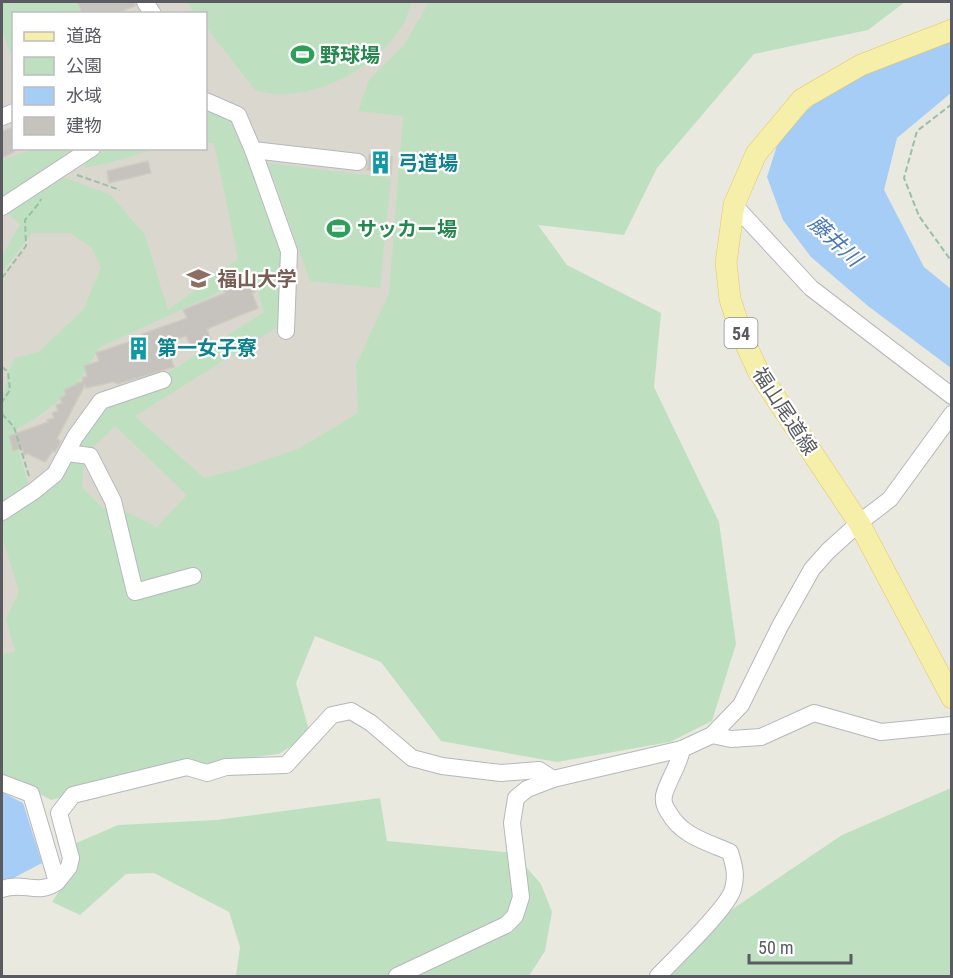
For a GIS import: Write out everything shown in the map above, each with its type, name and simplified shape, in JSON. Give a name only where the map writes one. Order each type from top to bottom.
[{"type":"main road","name":"福山尾道線","points":[[951,30],[861,65],[802,99],[756,154],[734,205],[726,263],[730,299],[742,336],[758,371],[859,524],[951,698]]},
{"type":"street","points":[[207,101],[238,115],[289,251],[286,331]]},
{"type":"street","points":[[2,207],[89,150]]},
{"type":"street","points":[[253,150],[358,162]]},
{"type":"street","points":[[734,205],[811,288],[951,396]]},
{"type":"street","points":[[2,512],[55,474],[75,437],[101,401],[163,380]]},
{"type":"street","points":[[397,976],[506,925],[515,916],[521,897],[512,823],[516,798],[527,789],[553,779],[682,749],[712,735],[741,705],[780,626],[812,569],[828,551],[890,499],[951,414]]},
{"type":"street","points":[[67,453],[90,456],[113,501],[135,592],[193,576]]},
{"type":"street","points":[[2,889],[13,885],[39,889],[51,887],[69,867],[70,858],[59,813],[73,795],[187,767],[207,773],[226,767],[286,765],[332,715],[351,711],[371,723],[412,758],[442,766],[501,773],[539,770],[553,779]]},
{"type":"street","points":[[712,735],[731,739],[761,737],[814,713],[881,732],[951,725]]},
{"type":"street","points":[[658,976],[721,909],[733,891],[736,873],[730,852],[685,833],[673,821],[663,803],[664,794],[680,761],[682,749]]},
{"type":"street","points":[[2,783],[31,794],[57,882]]},
{"type":"path","points":[[951,104],[917,131],[903,178],[920,216],[951,262]]},
{"type":"path","points":[[2,278],[26,246],[26,220],[40,202],[50,175],[73,173],[120,190]]},
{"type":"path","points":[[2,367],[8,372],[10,390],[2,402]]},
{"type":"path","points":[[2,414],[14,428],[34,491]]},
{"type":"shaded area","name":"福山大学","points":[[2,2],[439,2],[375,410],[2,681]]},
{"type":"green space","points":[[2,2],[81,2],[84,12],[12,12],[12,52],[10,53],[2,28]]},
{"type":"green space","name":"野球場","points":[[186,2],[412,2],[404,23],[393,38],[381,52],[350,75],[314,90],[278,94],[255,90],[207,28],[207,12],[194,12]]},
{"type":"green space","points":[[429,2],[905,2],[868,30],[754,54],[657,168],[624,235],[538,225],[567,265],[661,313],[654,387],[719,522],[736,644],[712,721],[670,742],[557,762],[441,741],[381,662],[315,636],[296,683],[310,734],[279,754],[214,762],[51,800],[2,774],[2,655],[15,651],[6,619],[19,591],[2,537],[2,516],[67,460],[84,465],[82,487],[104,509],[121,509],[157,527],[187,495],[115,426],[89,451],[73,448],[103,405],[122,402],[264,312],[253,277],[100,347],[74,389],[13,432],[30,489],[2,507],[2,395],[8,372],[15,358],[38,352],[83,310],[101,268],[92,248],[70,233],[32,233],[2,272],[2,256],[20,224],[5,211],[29,194],[63,177],[111,195],[145,235],[168,310],[238,259],[214,143],[207,143],[207,109],[232,120],[282,253],[279,326],[135,416],[204,478],[239,469],[300,448],[358,413],[356,365],[389,293],[403,116],[358,111],[369,80],[404,45]]},
{"type":"green space","points":[[31,150],[77,150],[2,200],[2,160]]},
{"type":"green space","points":[[105,150],[152,150],[85,168],[82,159]]},
{"type":"green space","name":"サッカー場","points":[[268,163],[391,178],[380,288],[310,281]]},
{"type":"green space","points":[[951,788],[951,976],[669,976],[725,914],[842,835]]},
{"type":"green space","points":[[380,798],[387,841],[514,853],[541,884],[552,912],[545,951],[529,976],[236,976],[240,947],[229,912],[154,873],[126,874],[80,915],[52,902],[75,867],[74,844],[118,825],[216,820]]},
{"type":"water","name":"藤井川","points":[[951,41],[951,93],[897,138],[884,190],[924,267],[951,289],[951,368],[868,306],[811,257],[783,220],[767,177],[781,133],[821,98],[876,67]]},
{"type":"water","points":[[2,792],[23,803],[42,863],[2,884]]},
{"type":"building","points":[[78,2],[135,2],[135,6],[119,12],[81,12]]},
{"type":"building","points":[[12,128],[12,150],[14,152],[2,158],[2,131]]},
{"type":"building","name":"弓道場","points":[[369,154],[392,157],[391,174],[367,170]]},
{"type":"building","points":[[148,161],[151,173],[109,183],[107,171]]},
{"type":"building","points":[[238,274],[242,284],[250,281],[258,308],[207,329],[211,339],[191,347],[186,336],[166,343],[174,367],[118,384],[113,382],[86,388],[85,385],[57,439],[61,441],[55,452],[53,451],[45,462],[28,454],[24,455],[22,448],[13,451],[9,436],[54,418],[52,413],[58,411],[56,405],[62,403],[60,398],[66,395],[64,390],[83,381],[82,378],[87,376],[84,366],[99,361],[96,353],[143,337],[142,334],[187,318],[183,310],[225,293],[220,281]]},
{"type":"place","name":"野球場","points":[[302,55]]},
{"type":"place","name":"弓道場","points":[[380,163]]},
{"type":"place","name":"サッカー場","points":[[339,229]]},
{"type":"place","name":"福山大学","points":[[199,279]]},
{"type":"place","name":"第一女子寮","points":[[139,348]]}]
